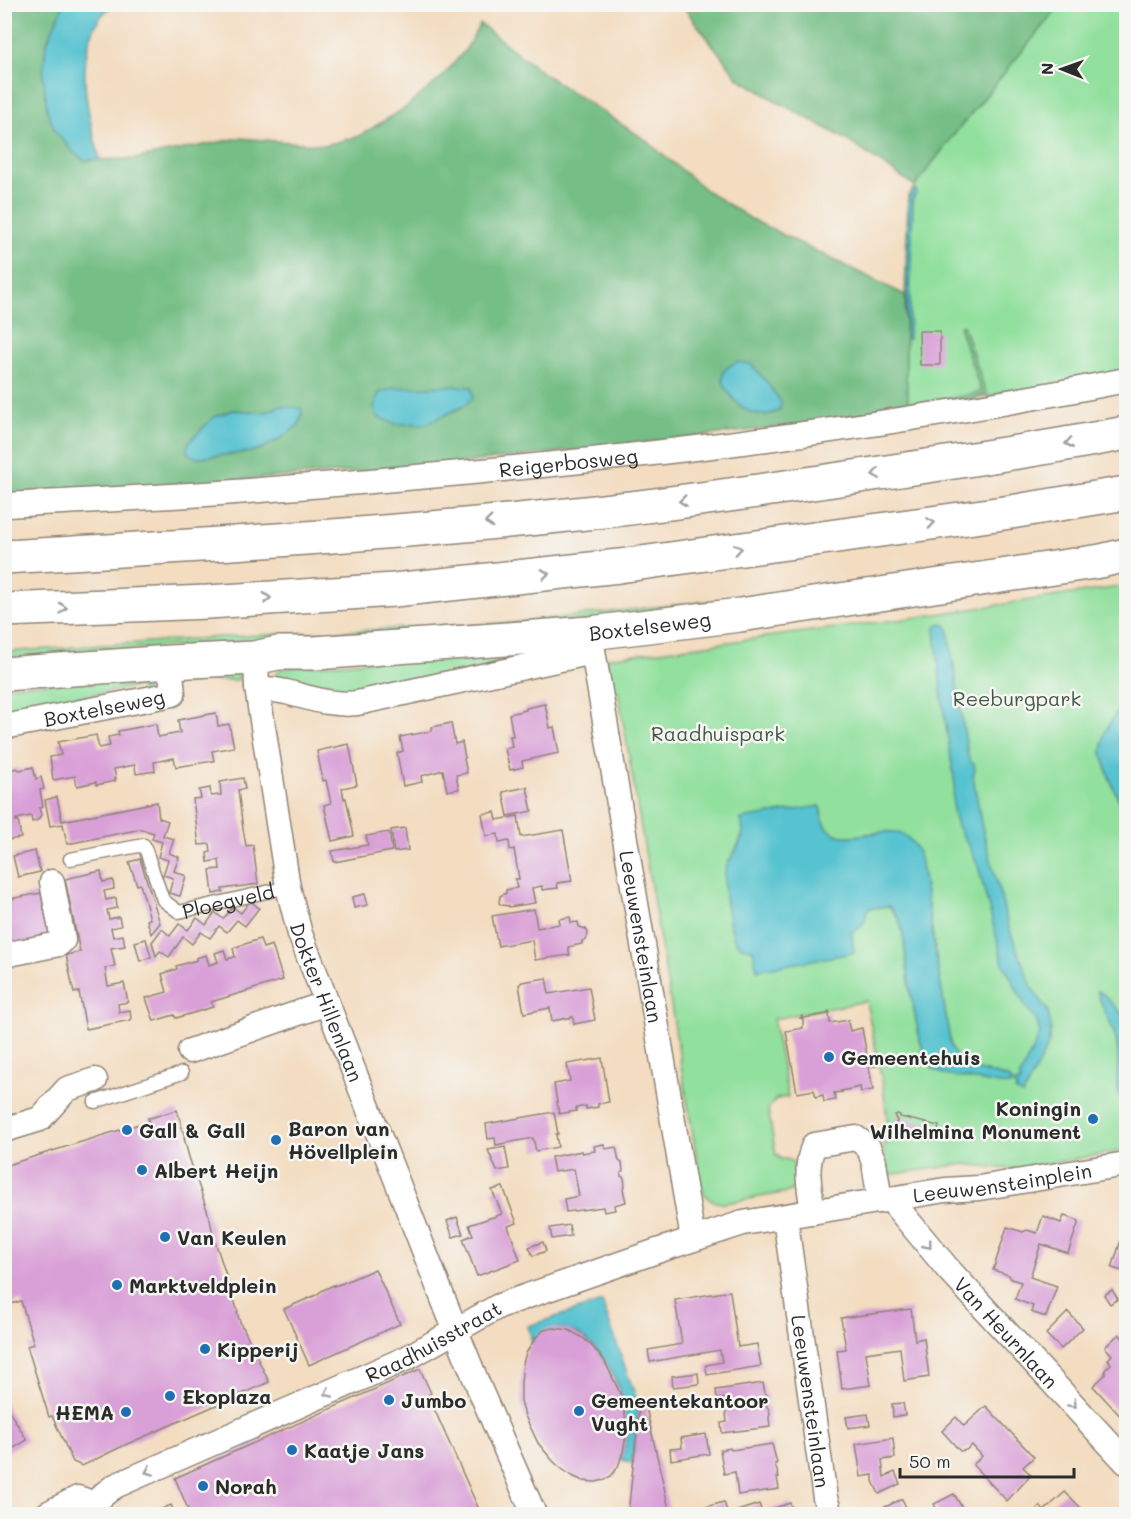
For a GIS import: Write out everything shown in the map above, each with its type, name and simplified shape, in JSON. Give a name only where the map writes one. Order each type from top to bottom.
[{"type":"main road","points":[[4,557],[392,532],[620,509],[986,458],[1126,433]]},
{"type":"main road","points":[[4,610],[208,602],[406,589],[619,566],[1011,513],[1126,493]]},
{"type":"main road","name":"Boxtelseweg","points":[[4,674],[170,662],[257,672],[278,653],[591,642],[752,614],[1101,561],[1126,555]]},
{"type":"street","name":"Reigerbosweg","points":[[4,505],[291,488],[638,455],[946,413],[1126,380]]},
{"type":"street","name":"Boxtelseweg","points":[[257,672],[283,692],[344,705],[369,701],[591,642]]},
{"type":"street","name":"Leeuwensteinlaan","points":[[591,642],[693,1239]]},
{"type":"street","name":"Boxtelseweg","points":[[4,727],[173,694],[170,662]]},
{"type":"street","name":"Dokter Hillenlaan","points":[[257,672],[288,887],[300,934],[399,1190],[534,1515]]},
{"type":"street","points":[[4,955],[59,944],[63,940],[52,882]]},
{"type":"street","points":[[186,1062],[327,1003]]},
{"type":"street","points":[[4,1130],[40,1119],[67,1089],[95,1091]]},
{"type":"street","points":[[813,1212],[808,1172],[809,1156],[814,1145],[856,1138],[868,1147],[885,1200]]},
{"type":"street","name":"Leeuwensteinplein","points":[[785,1217],[945,1190],[979,1188],[1126,1164]]},
{"type":"street","name":"Van Heurnlaan","points":[[885,1200],[1126,1462]]},
{"type":"street","name":"Leeuwensteinlaan","points":[[785,1217],[825,1498],[831,1515]]},
{"type":"street","name":"Raadhuisstraat","points":[[94,1509],[103,1494],[115,1486],[407,1358],[499,1306],[743,1223],[785,1217]]},
{"type":"street","points":[[47,1515],[78,1498],[94,1509]]},
{"type":"lane","name":"Ploegveld","points":[[69,859],[144,845],[162,900],[179,912],[288,887]]},
{"type":"lane","points":[[95,1091],[186,1062]]},
{"type":"green space","points":[[4,5],[63,5],[47,110],[56,131],[73,152],[84,160],[134,159],[239,138],[326,145],[359,136],[405,108],[442,77],[466,49],[480,24],[547,76],[643,138],[707,191],[751,219],[905,295],[909,411],[426,467],[5,496]],"holes":[[[280,406],[261,449],[196,458],[188,443],[214,417],[233,410],[266,412]]]},
{"type":"green space","points":[[682,5],[1060,5],[915,186],[842,137],[738,78]]},
{"type":"green space","points":[[1060,5],[1126,5],[1126,371],[909,411],[905,295],[908,196],[952,137]]},
{"type":"green space","points":[[963,325],[987,395],[949,403],[947,399],[981,392],[959,326]]},
{"type":"green space","points":[[1126,586],[1126,708],[1119,709],[1106,731],[1102,752],[1108,774],[1126,818],[1126,1150],[1024,1168],[1011,1169],[964,1164],[888,1175],[883,1144],[890,1143],[883,1085],[866,1001],[773,1019],[788,1097],[776,1099],[768,1109],[776,1156],[780,1159],[791,1160],[795,1167],[797,1185],[788,1192],[725,1203],[714,1201],[706,1196],[702,1189],[618,691],[611,692],[606,658],[897,620]],"holes":[[[820,806],[823,820],[831,832],[842,836],[884,832],[897,834],[910,842],[920,858],[951,1047],[963,1066],[1008,1078],[926,1060],[910,990],[903,934],[899,919],[889,905],[866,909],[863,924],[851,932],[854,953],[745,948],[738,944],[736,849],[743,834]]]},
{"type":"green space","points":[[765,595],[599,619],[5,657],[5,652],[223,637],[510,623]]},
{"type":"green space","points":[[563,645],[565,652],[344,696],[274,682],[276,673],[283,668]]},
{"type":"green space","points":[[237,673],[240,678],[238,680],[207,680],[185,684],[184,675]]},
{"type":"green space","points":[[155,676],[156,686],[142,692],[139,686],[46,703],[47,710],[5,718],[5,686]]},
{"type":"water","points":[[63,5],[114,5],[98,21],[86,54],[88,108],[100,159],[84,160],[73,152],[55,131],[47,110],[43,74],[46,45]]},
{"type":"water","points":[[915,189],[917,192],[913,198],[909,339],[906,339],[909,196]]},
{"type":"water","points":[[737,362],[751,364],[781,402],[780,410],[774,413],[756,414],[748,411],[732,397],[724,385],[723,374],[727,368]]},
{"type":"water","points":[[472,387],[473,398],[462,407],[425,424],[395,424],[378,417],[374,407],[379,393],[393,388]]},
{"type":"water","points":[[280,406],[301,408],[299,425],[261,449],[196,458],[187,452],[188,443],[214,417],[233,410],[266,412]]},
{"type":"water","points":[[939,624],[946,625],[948,629],[968,756],[974,764],[973,775],[981,823],[1009,928],[1032,988],[1047,1009],[1050,1021],[1048,1045],[1023,1095],[1015,1091],[1017,1088],[1013,1085],[1020,1083],[1020,1076],[1040,1034],[1037,1021],[1026,1007],[1003,963],[978,866],[957,826],[953,811],[955,785],[942,699],[935,629]]},
{"type":"water","points":[[1126,708],[1126,818],[1108,774],[1102,752],[1105,731],[1119,709]]},
{"type":"water","points":[[820,806],[822,818],[830,831],[840,836],[890,832],[901,834],[914,845],[920,858],[951,1047],[963,1066],[1008,1078],[1011,1085],[945,1075],[933,1069],[926,1060],[910,990],[903,934],[899,919],[889,906],[867,909],[863,924],[851,932],[854,953],[757,970],[753,949],[742,947],[734,939],[724,884],[726,868],[742,838],[741,819]]},
{"type":"water","points":[[1097,991],[1102,993],[1126,1018],[1126,1106],[1118,1092],[1116,1038]]},
{"type":"water","points":[[602,1302],[639,1406],[633,1464],[621,1459],[626,1440],[625,1414],[617,1383],[605,1361],[590,1343],[571,1331],[552,1329],[542,1333],[532,1342],[528,1326]]},
{"type":"building","points":[[919,331],[940,331],[940,365],[920,365]]},
{"type":"building","points":[[545,704],[550,728],[554,727],[559,753],[522,761],[523,767],[510,770],[505,749],[512,747],[510,736],[513,736],[509,714]]},
{"type":"building","points":[[216,713],[218,726],[229,724],[234,747],[212,751],[214,761],[176,767],[174,758],[154,762],[155,771],[136,774],[135,765],[114,769],[115,781],[96,785],[96,782],[77,786],[75,776],[53,780],[50,757],[61,755],[58,742],[96,735],[99,748],[110,746],[108,737],[119,735],[118,731],[156,724],[158,737],[180,733],[178,720]]},
{"type":"building","points":[[451,723],[455,744],[462,742],[467,773],[456,775],[459,789],[447,791],[443,770],[421,776],[422,782],[403,786],[397,753],[403,751],[400,737],[432,731],[432,727]]},
{"type":"building","points":[[349,744],[357,785],[342,788],[354,836],[332,841],[324,805],[331,803],[326,780],[323,781],[317,751]]},
{"type":"building","points":[[33,767],[36,779],[41,777],[44,789],[40,790],[43,807],[39,808],[41,815],[38,820],[32,822],[31,816],[16,819],[21,838],[9,840],[6,823],[8,821],[4,822],[4,773],[16,768],[20,770]]},
{"type":"building","points":[[243,778],[245,789],[238,790],[243,829],[246,846],[253,845],[258,884],[222,889],[223,892],[213,894],[210,870],[220,869],[219,860],[208,862],[207,853],[211,852],[210,844],[199,845],[193,799],[201,798],[199,790],[210,788],[211,796],[221,795],[220,782]]},
{"type":"building","points":[[527,787],[532,811],[508,816],[503,792]]},
{"type":"building","points":[[57,797],[62,821],[157,802],[159,818],[168,821],[163,836],[174,839],[169,853],[179,857],[174,871],[186,876],[180,896],[169,893],[173,878],[163,875],[168,860],[158,857],[162,842],[152,839],[154,833],[141,829],[67,844],[63,824],[50,826],[45,800]]},
{"type":"building","points":[[495,812],[497,820],[518,816],[521,837],[563,830],[572,881],[557,883],[558,888],[542,890],[542,886],[532,888],[535,903],[509,907],[499,903],[500,896],[506,893],[506,890],[517,888],[515,879],[519,879],[514,849],[510,850],[509,841],[499,843],[498,834],[486,836],[482,814]]},
{"type":"building","points":[[405,828],[408,850],[394,852],[391,830]]},
{"type":"building","points":[[389,832],[392,851],[334,862],[332,851],[368,845],[366,836]]},
{"type":"building","points":[[35,851],[40,872],[18,877],[13,856]]},
{"type":"building","points":[[140,859],[160,923],[151,934],[147,920],[150,919],[140,884],[137,885],[129,862]]},
{"type":"building","points":[[101,871],[103,882],[113,880],[114,889],[104,891],[106,900],[116,898],[117,908],[107,910],[109,919],[119,917],[121,926],[111,928],[113,937],[123,935],[125,946],[111,948],[115,966],[105,968],[108,986],[124,983],[128,1002],[118,1004],[119,1012],[130,1010],[131,1020],[86,1029],[79,992],[74,993],[66,955],[80,952],[65,879]]},
{"type":"building","points":[[41,893],[50,938],[4,947],[4,900]]},
{"type":"building","points":[[365,894],[368,905],[354,908],[352,897]]},
{"type":"building","points":[[250,901],[259,908],[245,926],[237,920],[227,932],[219,926],[210,938],[201,932],[192,944],[183,937],[169,957],[160,951],[156,956],[152,942],[162,929],[170,936],[179,924],[188,930],[197,918],[206,925],[215,912],[223,919],[233,907],[241,913]]},
{"type":"building","points":[[534,909],[537,928],[560,924],[559,919],[570,917],[571,923],[578,922],[579,927],[586,929],[587,937],[582,944],[568,947],[570,955],[535,960],[532,940],[498,946],[492,916]]},
{"type":"building","points":[[146,939],[151,957],[140,961],[135,942]]},
{"type":"building","points":[[260,939],[263,948],[272,945],[283,980],[211,1002],[213,1007],[176,1018],[174,1015],[154,1021],[146,998],[167,992],[162,974],[206,955],[209,965],[218,962],[215,953],[224,950],[227,959],[235,957],[233,948]]},
{"type":"building","points":[[546,978],[549,994],[589,987],[595,1020],[574,1024],[573,1017],[552,1021],[550,1008],[524,1013],[519,985],[522,982]]},
{"type":"building","name":"Gemeentehuis","points":[[829,1011],[830,1023],[849,1020],[850,1031],[862,1028],[867,1056],[873,1060],[872,1064],[878,1065],[869,1068],[873,1090],[861,1092],[860,1087],[841,1091],[834,1093],[836,1100],[824,1102],[823,1095],[816,1097],[814,1090],[797,1093],[786,1031],[803,1028],[803,1019],[800,1018],[802,1016],[804,1018],[827,1014]]},
{"type":"building","points":[[602,1058],[609,1102],[598,1104],[598,1107],[586,1109],[586,1106],[576,1108],[576,1111],[559,1114],[554,1084],[570,1081],[567,1064]]},
{"type":"building","name":"Marktveldplein","points":[[177,1110],[189,1157],[210,1219],[237,1313],[269,1382],[82,1466],[73,1462],[52,1416],[49,1417],[27,1346],[34,1344],[21,1301],[4,1306],[4,1166],[149,1121],[148,1118]]},
{"type":"building","points":[[554,1112],[558,1147],[536,1151],[533,1138],[496,1145],[495,1138],[488,1139],[486,1124]]},
{"type":"building","points":[[897,1114],[900,1117],[939,1126],[936,1141],[897,1132],[892,1133]]},
{"type":"building","points":[[604,1144],[605,1149],[616,1147],[619,1161],[622,1163],[621,1176],[624,1178],[623,1189],[626,1202],[614,1205],[615,1210],[604,1212],[603,1207],[566,1212],[564,1199],[579,1196],[574,1169],[554,1172],[551,1157],[595,1151],[594,1146]]},
{"type":"building","points":[[505,1147],[509,1169],[497,1171],[488,1150]]},
{"type":"building","points":[[503,1187],[517,1223],[508,1226],[520,1260],[477,1276],[463,1239],[473,1235],[469,1225],[502,1214],[492,1190]]},
{"type":"building","points":[[1043,1216],[1061,1223],[1064,1216],[1079,1221],[1068,1253],[1041,1244],[1030,1277],[1057,1286],[1046,1317],[1031,1312],[1033,1306],[1015,1299],[1021,1282],[993,1270],[1007,1227],[1037,1233]]},
{"type":"building","points":[[457,1217],[463,1234],[453,1237],[447,1221]]},
{"type":"building","points":[[569,1225],[571,1236],[552,1239],[550,1228]]},
{"type":"building","points":[[1121,1240],[1126,1242],[1126,1272],[1112,1268]]},
{"type":"building","points":[[543,1242],[546,1251],[533,1256],[529,1247]]},
{"type":"building","points":[[375,1269],[400,1324],[309,1365],[284,1309],[334,1285]]},
{"type":"building","points":[[1112,1290],[1118,1299],[1110,1304],[1104,1295]]},
{"type":"building","points":[[730,1291],[738,1347],[757,1344],[761,1366],[707,1375],[706,1365],[722,1362],[720,1350],[650,1362],[648,1350],[682,1344],[675,1300]]},
{"type":"building","points":[[911,1309],[915,1340],[924,1338],[929,1377],[904,1381],[900,1348],[866,1353],[871,1385],[842,1389],[837,1350],[846,1349],[841,1318]]},
{"type":"building","points":[[1068,1312],[1083,1328],[1061,1349],[1046,1334]]},
{"type":"building","points":[[553,1328],[569,1330],[591,1345],[604,1360],[620,1393],[626,1420],[626,1436],[618,1467],[611,1476],[604,1480],[583,1481],[562,1469],[538,1443],[525,1416],[521,1401],[521,1383],[526,1353],[536,1337],[544,1330]]},
{"type":"building","points":[[1119,1334],[1126,1342],[1126,1359],[1122,1363],[1126,1369],[1126,1416],[1123,1419],[1093,1386],[1105,1375],[1105,1370],[1111,1364],[1108,1359],[1112,1355],[1105,1347]]},
{"type":"building","points":[[420,1369],[431,1393],[428,1395],[481,1514],[190,1514],[175,1478]]},
{"type":"building","points":[[698,1373],[699,1384],[673,1387],[672,1376]]},
{"type":"building","points":[[763,1383],[768,1400],[766,1402],[770,1414],[770,1427],[722,1433],[721,1423],[727,1422],[724,1398],[717,1399],[716,1390]]},
{"type":"building","points":[[4,1403],[27,1440],[4,1454]]},
{"type":"building","points":[[903,1403],[905,1415],[893,1417],[892,1404]]},
{"type":"building","points":[[986,1406],[1034,1457],[1023,1467],[1031,1475],[1007,1501],[973,1465],[982,1456],[972,1445],[960,1451],[942,1431],[956,1417],[964,1426]]},
{"type":"building","points":[[646,1407],[670,1514],[628,1514],[639,1410]]},
{"type":"building","points":[[868,1414],[870,1425],[848,1428],[846,1417]]},
{"type":"building","points":[[706,1434],[709,1454],[671,1460],[670,1449],[682,1448],[681,1438]]},
{"type":"building","points":[[893,1438],[895,1458],[882,1460],[884,1477],[895,1472],[900,1484],[879,1494],[873,1481],[873,1475],[861,1477],[856,1444]]},
{"type":"building","points":[[772,1444],[777,1463],[775,1464],[779,1489],[738,1495],[735,1472],[724,1474],[720,1450]]},
{"type":"building","points":[[1065,1492],[1087,1514],[1031,1514],[1040,1506],[1044,1511]]},
{"type":"building","points":[[954,1494],[966,1514],[939,1514],[934,1504]]},
{"type":"building","points":[[902,1499],[908,1511],[912,1510],[914,1514],[870,1514]]},
{"type":"building","points":[[724,1502],[728,1514],[692,1514],[691,1511]]},
{"type":"building","points":[[790,1503],[794,1514],[728,1514],[759,1504],[762,1512]]},
{"type":"building","points":[[171,1505],[175,1514],[150,1514]]},
{"type":"building","points":[[137,1508],[140,1514],[122,1514]]},
{"type":"place","name":"Gemeentehuis","points":[[829,1057]]},
{"type":"place","name":"Koningin Wilhelmina Monument","points":[[1093,1119]]},
{"type":"place","name":"Gall & Gall","points":[[127,1130]]},
{"type":"place","name":"Baron van Hövellplein","points":[[276,1140]]},
{"type":"place","name":"Albert Heijn","points":[[142,1170]]},
{"type":"place","name":"Van Keulen","points":[[165,1237]]},
{"type":"place","name":"Marktveldplein","points":[[117,1285]]},
{"type":"place","name":"Kipperij","points":[[205,1349]]},
{"type":"place","name":"Ekoplaza","points":[[170,1396]]},
{"type":"place","name":"Jumbo","points":[[389,1400]]},
{"type":"place","name":"Gemeentekantoor Vught","points":[[579,1411]]},
{"type":"place","name":"HEMA","points":[[126,1412]]},
{"type":"place","name":"Kaatje Jans","points":[[292,1450]]},
{"type":"place","name":"Norah","points":[[203,1486]]},
{"type":"park label","name":"Reeburgpark","points":[[1017,698]]},
{"type":"park label","name":"Raadhuispark","points":[[718,733]]}]
